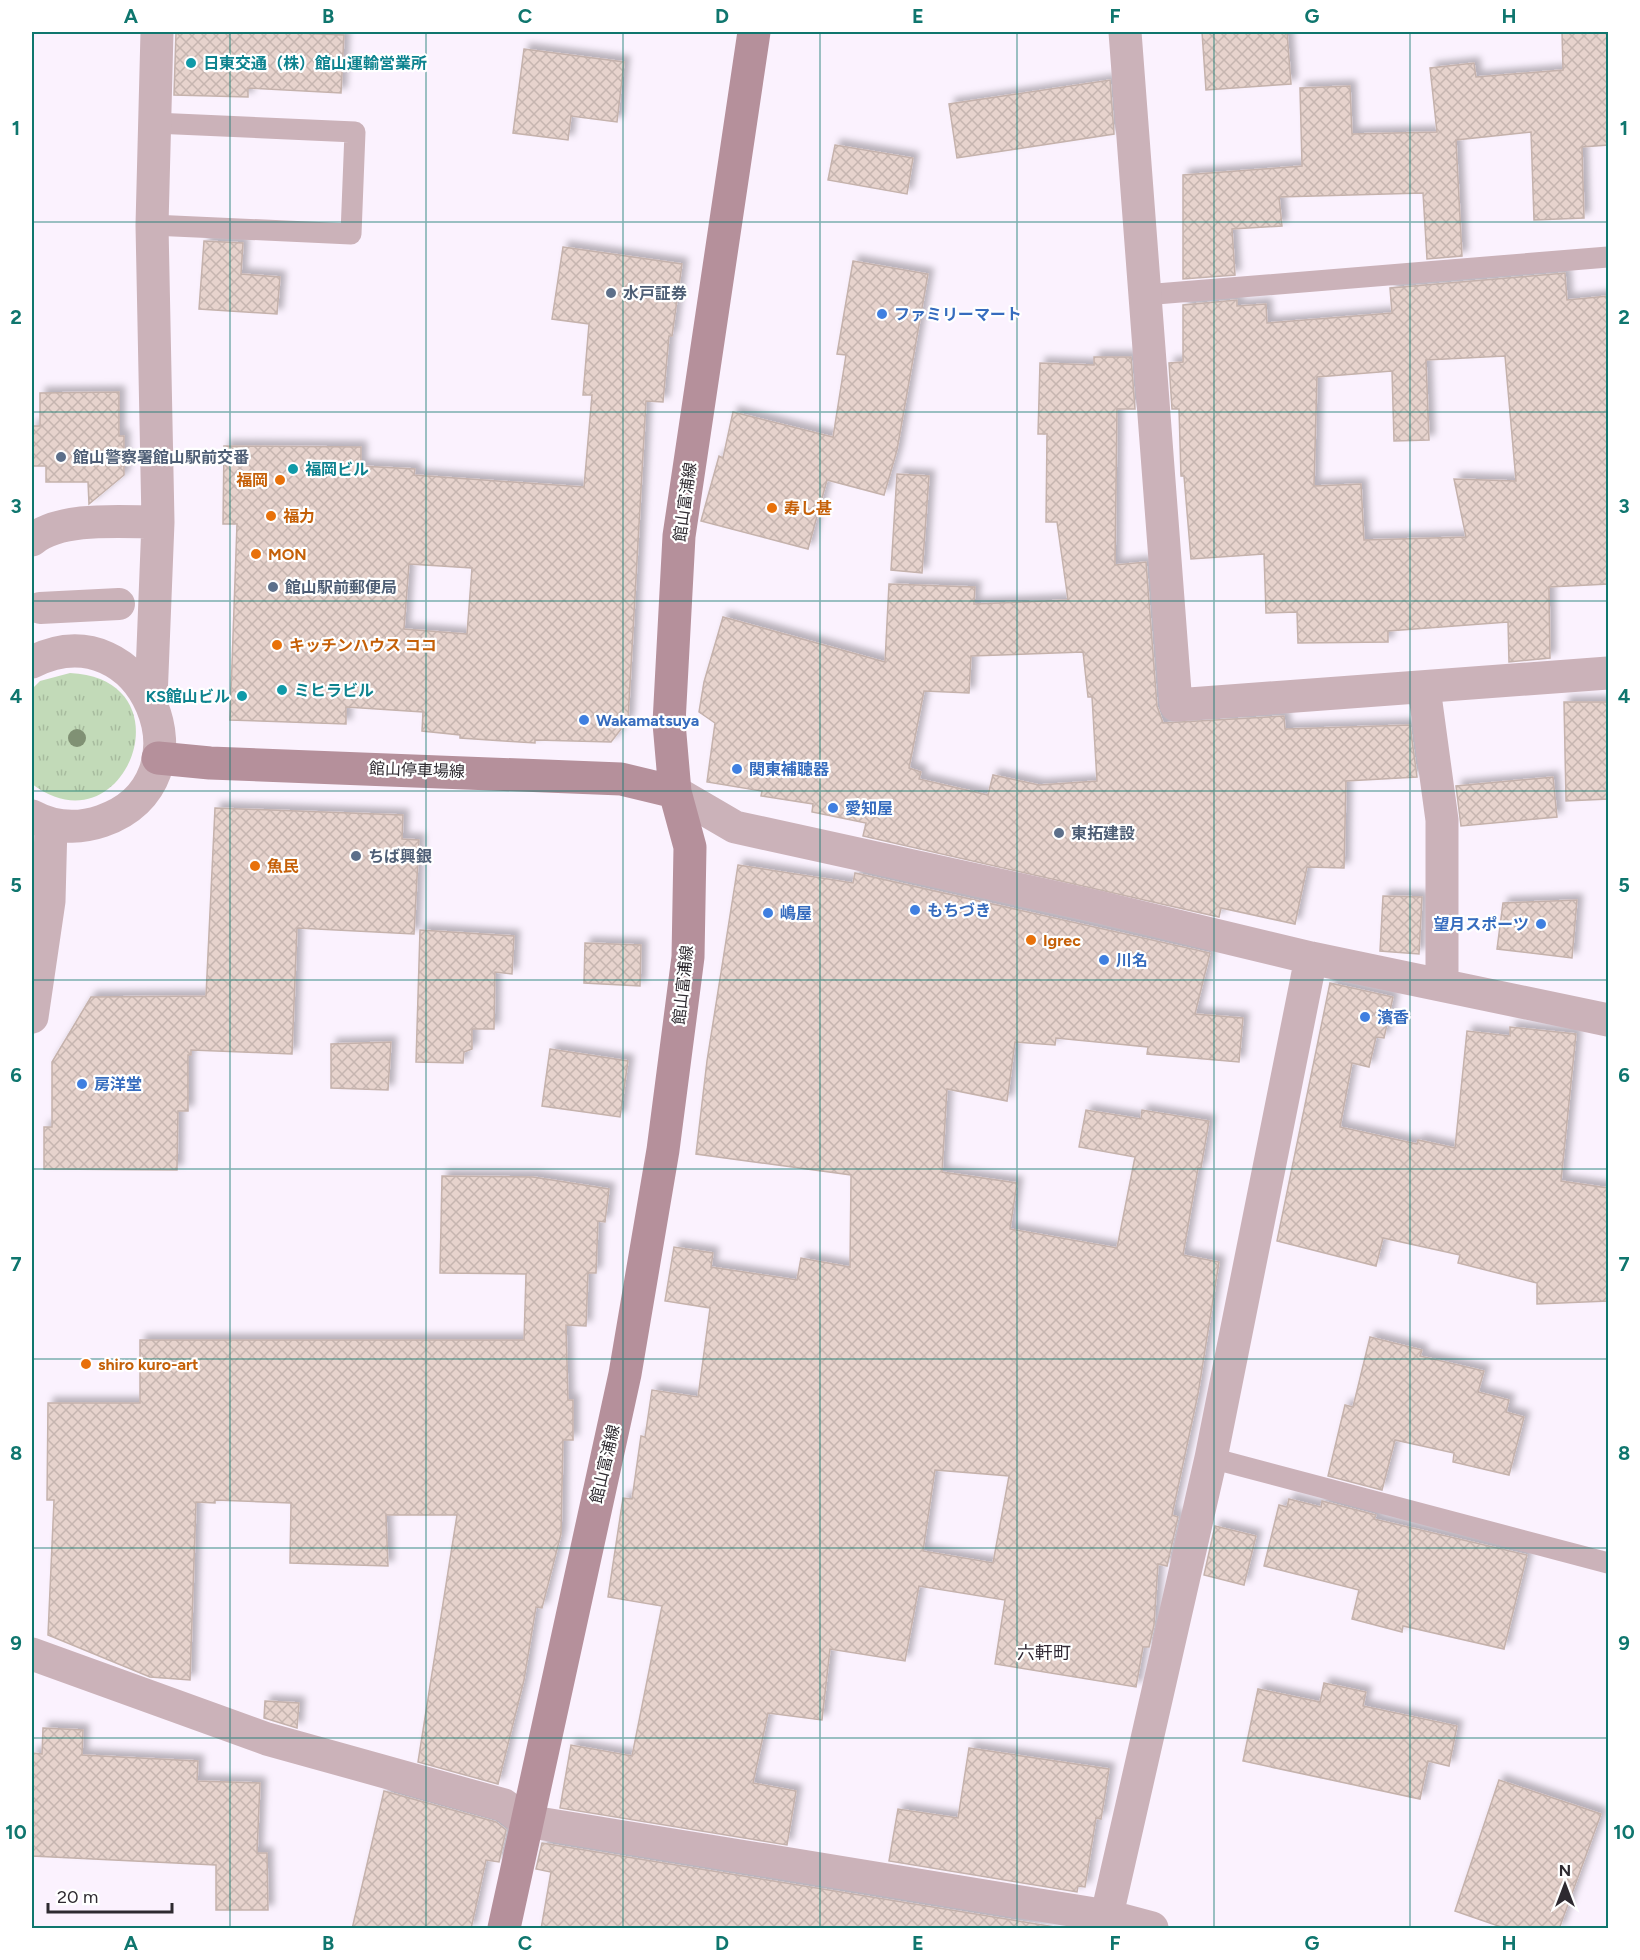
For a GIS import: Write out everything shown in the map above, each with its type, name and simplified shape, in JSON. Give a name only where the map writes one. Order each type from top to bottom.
[{"type":"main road","name":"館山富浦線","points":[[504,1929],[525,1821],[625,1374],[663,1150],[688,957],[690,847],[675,792],[669,723],[679,536],[754,32]]},
{"type":"main road","name":"館山停車場線","points":[[158,758],[210,763],[621,779],[675,792]]},
{"type":"street","points":[[32,1017],[49,902],[41,820],[92,824],[118,813],[148,784],[158,758],[160,728],[151,699],[158,522],[152,225],[157,32]]},
{"type":"street","points":[[1125,32],[1176,705],[1608,673]]},
{"type":"street","points":[[32,540],[39,534],[67,526],[99,522],[158,522]]},
{"type":"street","points":[[40,608],[119,604]]},
{"type":"street","points":[[32,662],[62,652],[92,654],[120,665],[132,674],[151,699]]},
{"type":"street","points":[[1424,688],[1442,820],[1442,986]]},
{"type":"street","points":[[675,792],[735,826],[1099,907],[1311,958],[1608,1020]]},
{"type":"street","points":[[1105,1922],[1210,1458],[1311,958]]},
{"type":"street","points":[[32,1654],[267,1740],[504,1805],[525,1821],[1152,1929]]},
{"type":"lane","points":[[152,225],[351,234],[355,132],[154,123]]},
{"type":"lane","points":[[1144,295],[1608,257]]},
{"type":"lane","points":[[1210,1458],[1608,1563]]},
{"type":"green space","points":[[70,673],[107,682],[128,703],[136,729],[131,757],[117,781],[94,797],[65,800],[32,784],[32,689],[40,681]]},
{"type":"building","points":[[176,32],[344,35],[341,93],[248,88],[248,97],[174,95]]},
{"type":"building","points":[[1202,32],[1287,32],[1291,84],[1206,90]]},
{"type":"building","points":[[1562,32],[1608,32],[1608,145],[1582,147],[1584,218],[1534,220],[1531,132],[1456,140],[1462,256],[1427,259],[1423,193],[1279,197],[1282,226],[1232,229],[1235,275],[1183,279],[1183,175],[1302,166],[1300,88],[1350,86],[1352,134],[1437,132],[1430,68],[1474,63],[1476,77],[1563,70]]},
{"type":"building","points":[[524,49],[624,62],[617,122],[571,116],[568,140],[513,133]]},
{"type":"building","points":[[1110,80],[1114,134],[957,158],[949,104]]},
{"type":"building","points":[[835,145],[913,158],[907,194],[828,180]]},
{"type":"building","points":[[204,241],[243,243],[241,274],[280,277],[277,314],[199,309]]},
{"type":"building","points":[[563,247],[682,264],[672,336],[669,336],[663,402],[646,401],[628,720],[611,742],[535,740],[535,743],[460,738],[460,735],[422,731],[423,712],[346,707],[346,724],[230,720],[237,524],[223,524],[224,446],[361,447],[361,466],[415,469],[414,475],[584,487],[592,395],[583,395],[589,324],[552,319]],"holes":[[[409,564],[472,568],[467,634],[404,629]]]},
{"type":"building","points":[[853,261],[928,274],[897,450],[884,495],[827,480],[808,549],[701,521],[719,456],[723,458],[733,412],[833,437],[846,355],[837,354]]},
{"type":"building","points":[[1565,273],[1567,300],[1608,296],[1608,584],[1549,587],[1550,658],[1509,662],[1508,622],[1388,631],[1388,642],[1298,643],[1297,612],[1266,613],[1264,554],[1191,559],[1184,476],[1181,476],[1179,409],[1172,409],[1169,363],[1183,362],[1183,305],[1237,300],[1237,306],[1266,304],[1267,323],[1392,313],[1390,288]],"holes":[[[1505,356],[1516,481],[1454,479],[1466,537],[1364,540],[1361,484],[1314,486],[1317,377],[1392,371],[1394,441],[1429,440],[1426,360]]]},
{"type":"building","points":[[1094,357],[1131,357],[1135,409],[1117,409],[1115,565],[1146,562],[1157,706],[1163,723],[1284,716],[1285,729],[1410,725],[1417,777],[1346,781],[1344,868],[1307,867],[1295,924],[1221,908],[1219,917],[863,836],[866,823],[812,812],[813,804],[761,796],[762,791],[707,782],[715,723],[699,712],[704,682],[723,617],[885,662],[889,584],[975,587],[974,604],[1068,600],[1057,522],[1046,522],[1047,434],[1038,434],[1040,363],[1094,365]],"holes":[[[1083,652],[1088,697],[1092,697],[1097,781],[1039,785],[993,775],[988,795],[919,779],[921,772],[909,768],[924,691],[969,693],[971,656]]]},
{"type":"building","points":[[119,392],[119,436],[124,436],[124,475],[89,504],[88,482],[46,482],[46,466],[32,466],[32,426],[40,426],[40,393]]},
{"type":"building","points":[[897,474],[929,476],[922,573],[891,570]]},
{"type":"building","points":[[1564,702],[1608,702],[1608,799],[1566,801]]},
{"type":"building","points":[[1553,777],[1557,817],[1461,826],[1456,786]]},
{"type":"building","points":[[215,808],[403,815],[402,839],[419,840],[414,934],[297,928],[292,1054],[191,1050],[191,1055],[188,1055],[188,1111],[178,1111],[177,1170],[44,1169],[44,1127],[52,1127],[52,1062],[91,997],[206,996]]},
{"type":"building","points":[[738,865],[853,883],[855,873],[1210,953],[1195,1014],[1243,1018],[1239,1062],[1147,1054],[1148,1047],[1056,1038],[1055,1045],[1015,1042],[1007,1101],[947,1089],[942,1172],[1017,1183],[1010,1229],[1117,1248],[1135,1157],[1079,1147],[1086,1110],[1141,1119],[1142,1110],[1209,1121],[1201,1168],[1198,1168],[1183,1255],[1219,1262],[1198,1394],[1172,1515],[1178,1517],[1167,1566],[1158,1564],[1154,1625],[1149,1647],[1143,1647],[1136,1687],[995,1664],[1005,1600],[919,1586],[905,1661],[830,1649],[822,1720],[768,1713],[753,1783],[796,1791],[787,1845],[560,1808],[571,1745],[632,1756],[662,1606],[608,1597],[623,1498],[632,1499],[641,1436],[645,1437],[652,1390],[698,1397],[710,1308],[665,1301],[674,1247],[713,1253],[711,1267],[797,1280],[801,1258],[850,1267],[851,1175],[696,1154],[707,1061]],"holes":[[[935,1470],[1009,1476],[993,1563],[923,1551]]]},
{"type":"building","points":[[1383,896],[1422,897],[1419,954],[1380,951]]},
{"type":"building","points":[[1577,900],[1572,958],[1497,949],[1503,903]]},
{"type":"building","points":[[420,930],[514,936],[512,974],[495,972],[494,1029],[472,1029],[472,1049],[464,1052],[463,1063],[416,1062]]},
{"type":"building","points":[[585,943],[641,945],[640,986],[584,983]]},
{"type":"building","points":[[1330,983],[1393,997],[1384,1038],[1376,1037],[1369,1067],[1352,1063],[1340,1127],[1417,1144],[1418,1140],[1455,1148],[1467,1031],[1510,1036],[1510,1027],[1576,1034],[1561,1181],[1608,1188],[1608,1301],[1537,1304],[1537,1283],[1458,1263],[1460,1255],[1383,1238],[1376,1266],[1277,1241]]},
{"type":"building","points":[[391,1042],[388,1090],[331,1088],[331,1044]]},
{"type":"building","points":[[550,1049],[628,1061],[620,1117],[542,1106]]},
{"type":"building","points":[[442,1176],[533,1177],[609,1189],[605,1222],[598,1221],[596,1273],[588,1273],[586,1326],[566,1325],[568,1400],[573,1400],[573,1440],[563,1440],[561,1534],[542,1608],[536,1607],[524,1680],[498,1784],[418,1762],[457,1515],[386,1515],[388,1566],[290,1563],[291,1503],[215,1500],[215,1503],[196,1502],[190,1680],[150,1677],[48,1635],[54,1500],[47,1500],[48,1403],[140,1403],[140,1340],[524,1340],[526,1274],[440,1273]]},
{"type":"building","points":[[1370,1337],[1422,1350],[1420,1356],[1484,1371],[1478,1392],[1509,1400],[1506,1412],[1524,1417],[1509,1475],[1453,1462],[1454,1453],[1395,1440],[1382,1490],[1328,1476],[1345,1405],[1353,1407]]},
{"type":"building","points":[[1289,1499],[1321,1507],[1322,1501],[1376,1515],[1374,1519],[1527,1555],[1504,1649],[1403,1626],[1402,1632],[1352,1619],[1359,1590],[1264,1566],[1279,1505],[1287,1507]]},
{"type":"building","points":[[1215,1526],[1256,1536],[1244,1585],[1204,1575]]},
{"type":"building","points":[[1324,1683],[1366,1692],[1363,1706],[1457,1726],[1449,1766],[1428,1761],[1420,1799],[1243,1761],[1258,1689],[1320,1702]]},
{"type":"building","points":[[265,1701],[299,1703],[297,1728],[264,1718]]},
{"type":"building","points":[[43,1728],[83,1730],[82,1755],[198,1761],[197,1781],[260,1783],[257,1853],[267,1853],[268,1910],[216,1910],[216,1865],[32,1856],[32,1753],[42,1754]]},
{"type":"building","points":[[969,1748],[1109,1769],[1101,1819],[1096,1818],[1085,1887],[1078,1886],[1077,1892],[889,1861],[898,1809],[958,1818]]},
{"type":"building","points":[[1499,1780],[1601,1814],[1559,1929],[1507,1929],[1455,1911]]},
{"type":"building","points":[[384,1791],[496,1822],[506,1830],[499,1862],[486,1860],[471,1929],[352,1929]]},
{"type":"building","points":[[542,1843],[1067,1929],[541,1929],[551,1872],[536,1869]]},
{"type":"place","name":"日東交通（株）館山運輸営業所","points":[[191,63]]},
{"type":"place","name":"水戸証券","points":[[611,293]]},
{"type":"place","name":"ファミリーマート","points":[[882,314]]},
{"type":"place","name":"館山警察署館山駅前交番","points":[[61,457]]},
{"type":"place","name":"福岡ビル","points":[[293,469]]},
{"type":"place","name":"福岡","points":[[280,480]]},
{"type":"place","name":"寿し甚","points":[[772,508]]},
{"type":"place","name":"福力","points":[[271,516]]},
{"type":"place","name":"MON","points":[[256,554]]},
{"type":"place","name":"館山駅前郵便局","points":[[273,587]]},
{"type":"place","name":"キッチンハウス ココ","points":[[277,645]]},
{"type":"place","name":"ミヒラビル","points":[[282,690]]},
{"type":"place","name":"KS館山ビル","points":[[242,696]]},
{"type":"place","name":"Wakamatsuya","points":[[584,720]]},
{"type":"place","name":"関東補聴器","points":[[737,769]]},
{"type":"place","name":"愛知屋","points":[[833,808]]},
{"type":"place","name":"東拓建設","points":[[1059,833]]},
{"type":"place","name":"ちば興銀","points":[[356,856]]},
{"type":"place","name":"魚民","points":[[255,866]]},
{"type":"place","name":"もちづき","points":[[915,910]]},
{"type":"place","name":"嶋屋","points":[[768,913]]},
{"type":"place","name":"望月スポーツ","points":[[1541,924]]},
{"type":"place","name":"Igrec","points":[[1031,940]]},
{"type":"place","name":"川名","points":[[1104,960]]},
{"type":"place","name":"濱香","points":[[1365,1017]]},
{"type":"place","name":"房洋堂","points":[[82,1084]]},
{"type":"place","name":"shiro kuro-art","points":[[86,1364]]},
{"type":"district","name":"六軒町","points":[[1044,1653]]}]
